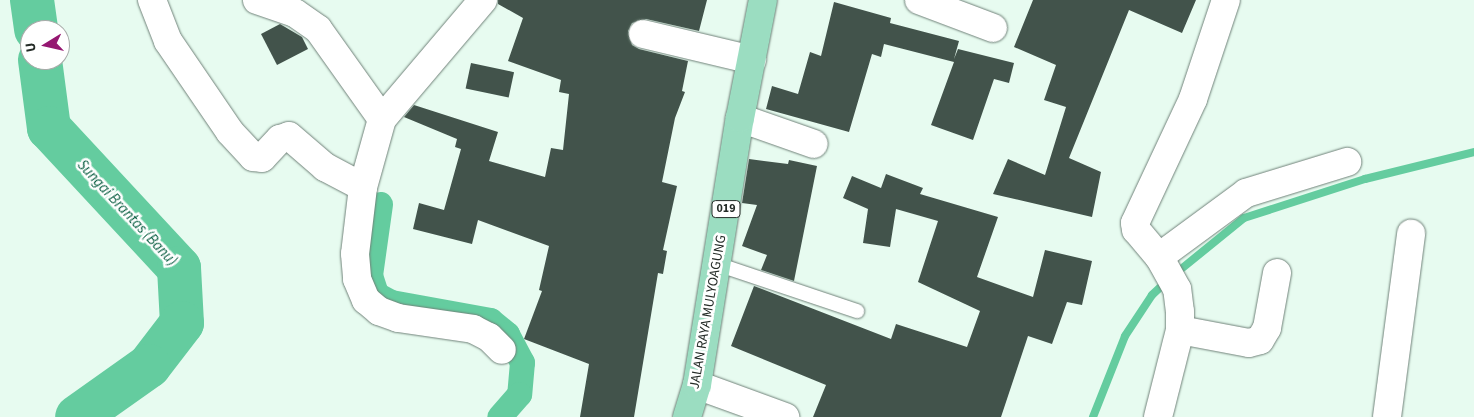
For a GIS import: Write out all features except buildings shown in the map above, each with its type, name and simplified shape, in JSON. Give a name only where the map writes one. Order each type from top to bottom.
[{"type":"main road","name":"JALAN RAYA MULYOAGUNG","points":[[688,417],[698,385],[740,118],[763,0]]},
{"type":"street","points":[[152,0],[168,40],[230,132],[253,157],[262,158],[280,139],[289,136],[325,166],[364,187]]},
{"type":"street","points":[[257,0],[304,10],[328,40],[382,119]]},
{"type":"street","points":[[483,0],[382,119],[364,187],[355,254],[357,279],[366,300],[379,311],[398,318],[473,329],[489,337],[502,350]]},
{"type":"street","points":[[919,0],[993,28]]},
{"type":"street","points":[[1158,417],[1180,330],[1177,289],[1160,259],[1136,230],[1135,223],[1193,99],[1226,0]]},
{"type":"street","points":[[643,34],[752,60]]},
{"type":"street","points":[[740,118],[814,144]]},
{"type":"street","points":[[1160,259],[1246,194],[1347,162]]},
{"type":"street","points":[[1387,417],[1411,234]]},
{"type":"street","points":[[1180,330],[1249,343],[1260,340],[1266,328],[1276,273]]},
{"type":"street","points":[[698,385],[785,417]]},
{"type":"lane","points":[[717,264],[857,311]]},
{"type":"waterway","name":"Sungai Brantas (Banu)","points":[[32,0],[35,20]]},
{"type":"waterway","name":"Sungai Brantas (Banu)","points":[[41,70],[49,128],[179,268],[182,323],[149,366],[77,417]]},
{"type":"waterway","points":[[1175,274],[1244,218],[1365,179],[1474,152]]},
{"type":"waterway","points":[[380,204],[370,275],[376,294],[391,302],[490,320],[507,334],[522,362],[519,394],[499,417]]},
{"type":"waterway","points":[[1093,417],[1125,336],[1152,295],[1166,282]]}]
